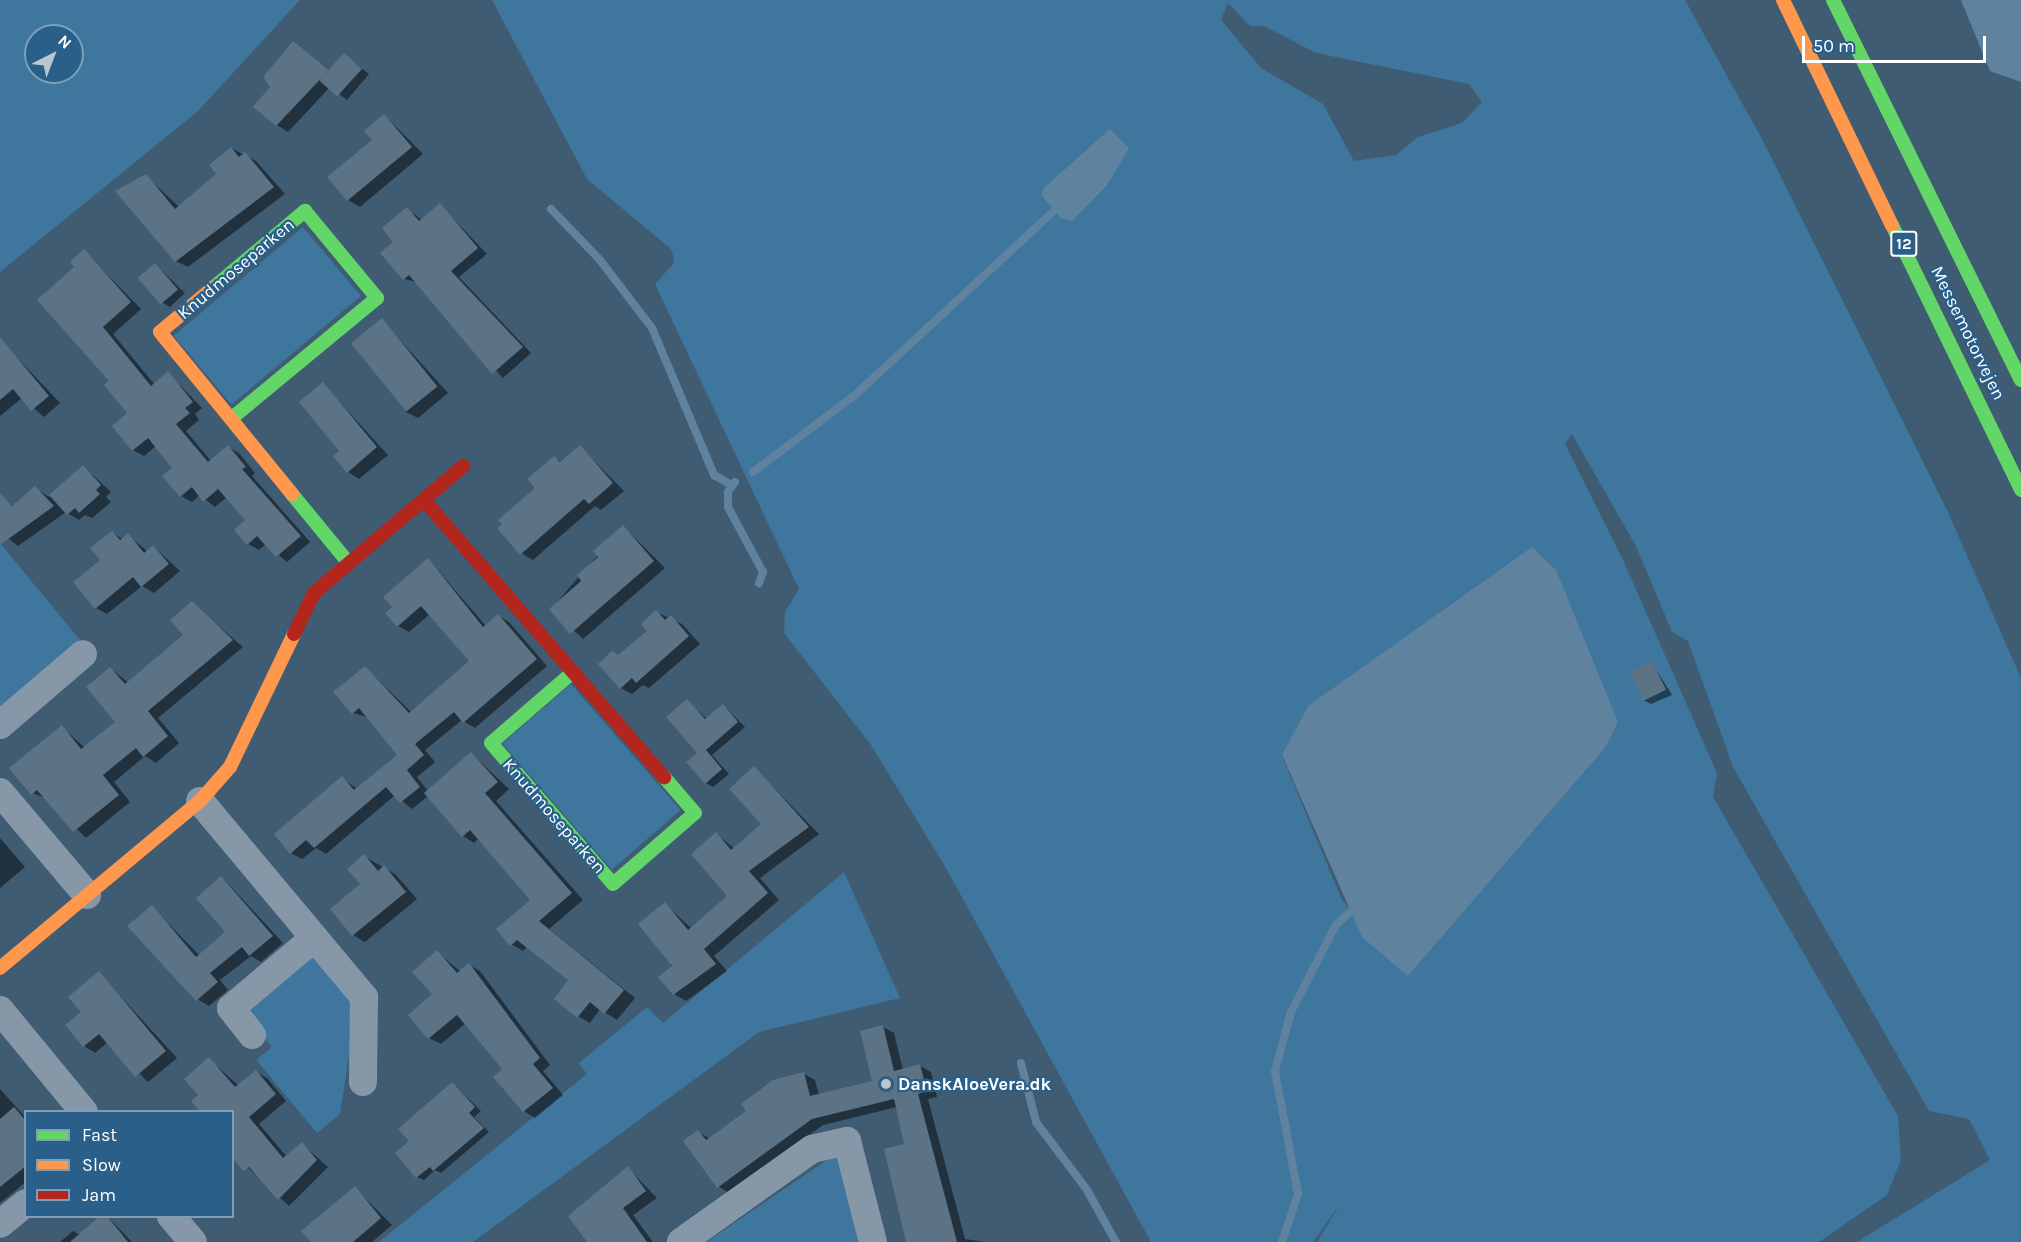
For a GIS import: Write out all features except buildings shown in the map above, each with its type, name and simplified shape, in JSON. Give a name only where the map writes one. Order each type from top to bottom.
[{"type":"main road","name":"Messemotorvejen","points":[[1783,0],[2021,490]]},
{"type":"main road","name":"Messemotorvejen","points":[[1833,0],[2021,380]]},
{"type":"main road","name":"Knudmoseparken","points":[[232,418],[377,298],[305,211],[160,332],[347,561]]},
{"type":"main road","points":[[0,968],[200,801],[230,766],[298,617],[347,561],[463,466]]},
{"type":"main road","name":"Knudmoseparken","points":[[424,500],[573,672],[695,813],[613,884],[491,743],[573,672]]},
{"type":"street","points":[[0,725],[83,654]]},
{"type":"street","points":[[0,792],[87,895]]},
{"type":"street","points":[[200,801],[364,997],[363,1082]]},
{"type":"street","points":[[252,1035],[231,1008],[314,938]]},
{"type":"street","points":[[0,1011],[82,1110]]},
{"type":"street","points":[[681,1242],[812,1149],[847,1141],[873,1242]]},
{"type":"street","points":[[0,1224],[24,1205]]},
{"type":"street","points":[[173,1218],[193,1242]]},
{"type":"shaded area","points":[[0,0],[300,0],[198,111],[0,272]]},
{"type":"shaded area","points":[[492,0],[1685,0],[1763,141],[1947,510],[2021,678],[2021,1242],[1857,1242],[1990,1160],[1969,1119],[1929,1111],[1733,767],[1688,641],[1672,632],[1636,546],[1572,434],[1565,444],[1623,560],[1717,773],[1713,797],[1898,1116],[1901,1160],[1887,1195],[1819,1242],[1317,1242],[1341,1203],[1313,1242],[1151,1242],[946,868],[871,745],[784,633],[785,612],[799,589],[655,284],[674,263],[672,250],[587,179]],"holes":[[[1228,3],[1250,26],[1264,26],[1316,53],[1469,84],[1482,102],[1462,123],[1418,137],[1396,155],[1354,161],[1323,104],[1261,68],[1221,20]],[[1308,706],[1618,722],[1605,748],[1408,976],[1342,900],[1282,756]]]},
{"type":"shaded area","points":[[1961,0],[2021,0],[2021,82],[1990,71]]},
{"type":"shaded area","points":[[1110,129],[1129,148],[1108,184],[1072,221],[1061,218],[1041,195],[1045,187]]},
{"type":"shaded area","points":[[303,227],[361,296],[231,405],[174,336]]},
{"type":"shaded area","points":[[0,543],[80,640],[0,710]]},
{"type":"shaded area","points":[[1532,547],[1556,570],[1618,722],[1605,748],[1408,976],[1362,937],[1282,755],[1308,706]]},
{"type":"shaded area","points":[[571,684],[681,810],[612,870],[502,744]]},
{"type":"shaded area","points":[[844,872],[900,998],[759,1032],[473,1242],[379,1242],[587,1074],[579,1063],[647,1007],[663,1023]]},
{"type":"shaded area","points":[[312,950],[357,1003],[340,1114],[317,1133],[256,1060],[272,1047],[240,1010]]},
{"type":"shaded area","points":[[839,1152],[862,1242],[706,1242]]},
{"type":"waterway","points":[[551,209],[600,260],[652,328],[714,475],[731,485]]},
{"type":"waterway","points":[[753,472],[854,396],[1053,212]]},
{"type":"waterway","points":[[735,482],[728,492],[728,507],[763,572],[759,583]]},
{"type":"waterway","points":[[1282,1242],[1298,1194],[1275,1071],[1291,1012],[1336,925],[1349,913]]},
{"type":"waterway","points":[[1021,1063],[1036,1122],[1087,1190],[1116,1242]]},
{"type":"traffic: fast","points":[[1833,0],[2021,380]]},
{"type":"traffic: fast","points":[[214,287],[305,211],[377,298],[232,418]]},
{"type":"traffic: fast","points":[[1892,225],[2021,490]]},
{"type":"traffic: fast","points":[[292,494],[347,561]]},
{"type":"traffic: fast","points":[[573,672],[491,743],[613,884],[695,813],[664,777]]},
{"type":"traffic: slow","points":[[1783,0],[1892,225]]},
{"type":"traffic: slow","points":[[214,287],[160,332],[292,494]]},
{"type":"traffic: slow","points":[[0,968],[200,801],[230,767],[294,634]]},
{"type":"traffic: jam","points":[[294,634],[314,593],[463,466]]},
{"type":"traffic: jam","points":[[424,500],[664,777]]},
{"type":"place","name":"DanskAloeVera.dk","points":[[886,1084]]}]
